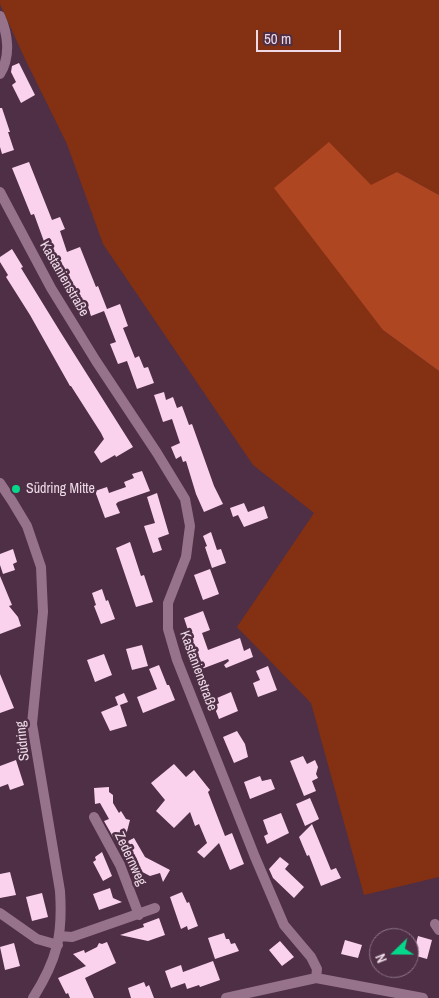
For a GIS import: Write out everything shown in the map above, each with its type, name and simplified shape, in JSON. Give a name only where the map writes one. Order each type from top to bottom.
[{"type":"street","points":[[0,16],[8,46],[4,66],[0,74]]},
{"type":"street","name":"Kastanienstraße","points":[[0,192],[51,288],[185,500],[190,526],[186,557],[168,604],[168,629],[177,660],[284,925],[311,957],[317,969],[316,978]]},
{"type":"street","name":"Südring","points":[[0,483],[27,526],[41,567],[43,612],[32,724],[60,891],[62,915],[59,941],[52,964],[33,998]]},
{"type":"street","name":"Zedernweg","points":[[94,816],[120,865],[139,915]]},
{"type":"street","points":[[0,913],[37,939],[59,941],[155,908]]},
{"type":"street","points":[[226,998],[316,978],[377,993],[423,998]]},
{"type":"shaded area","points":[[0,0],[439,0],[439,195],[397,172],[383,330],[439,371],[439,877],[364,895],[311,703],[237,627],[314,513],[253,465],[103,244],[67,144],[25,59],[0,4]]},
{"type":"shaded area","points":[[329,142],[371,185],[397,172],[439,195],[439,371],[383,330],[274,188]]},
{"type":"building","points":[[19,63],[35,95],[21,103],[12,85],[16,82],[11,72],[12,66]]},
{"type":"building","points":[[0,108],[2,108],[10,132],[8,132],[14,150],[2,154],[0,147]]},
{"type":"building","points":[[29,162],[52,220],[60,217],[65,229],[60,231],[67,252],[80,247],[107,309],[120,304],[128,326],[123,328],[135,358],[139,356],[144,368],[148,367],[154,383],[137,389],[127,361],[118,364],[110,344],[116,342],[104,311],[91,316],[87,304],[79,307],[70,281],[65,277],[59,258],[56,259],[51,246],[46,247],[34,214],[31,215],[12,168]]},
{"type":"building","points":[[12,249],[23,267],[21,268],[133,447],[116,457],[115,455],[101,463],[94,452],[104,439],[101,433],[70,386],[6,277],[8,275],[0,262],[0,257]]},
{"type":"building","points":[[164,392],[166,400],[173,397],[177,408],[182,406],[189,425],[192,424],[214,486],[223,504],[204,512],[196,494],[186,461],[183,462],[181,456],[176,459],[171,447],[180,443],[172,419],[163,422],[154,395]]},
{"type":"building","points":[[142,471],[150,491],[118,502],[116,504],[120,513],[105,518],[95,491],[107,487],[109,493],[126,487],[124,482],[134,478],[132,474]]},
{"type":"building","points":[[157,493],[169,534],[158,538],[162,550],[153,553],[144,526],[155,523],[147,497]]},
{"type":"building","points":[[244,503],[248,512],[264,506],[268,518],[244,527],[238,515],[233,517],[230,508]]},
{"type":"building","points":[[211,532],[217,550],[221,549],[226,563],[212,568],[203,536]]},
{"type":"building","points":[[130,542],[141,576],[144,575],[153,602],[136,607],[116,548]]},
{"type":"building","points":[[13,549],[17,562],[13,564],[15,570],[3,574],[0,565],[0,554]]},
{"type":"building","points":[[210,569],[219,594],[203,600],[194,575]]},
{"type":"building","points":[[0,576],[12,605],[9,606],[18,617],[21,626],[0,634]]},
{"type":"building","points":[[102,589],[115,619],[101,624],[94,606],[96,605],[92,593]]},
{"type":"building","points":[[203,611],[210,630],[202,633],[208,650],[240,638],[244,651],[250,648],[253,657],[226,668],[224,665],[229,661],[228,659],[199,670],[189,643],[192,642],[184,618]]},
{"type":"building","points":[[142,645],[148,666],[132,670],[126,649]]},
{"type":"building","points":[[104,654],[112,675],[95,682],[87,660]]},
{"type":"building","points":[[159,665],[175,700],[143,713],[137,697],[157,689],[149,669]]},
{"type":"building","points":[[268,666],[277,690],[258,697],[253,683],[260,680],[256,671]]},
{"type":"building","points":[[0,674],[14,708],[0,713]]},
{"type":"building","points":[[231,692],[238,711],[219,719],[214,706],[219,703],[217,698]]},
{"type":"building","points":[[124,693],[128,702],[120,705],[127,726],[110,731],[101,712],[118,705],[115,697]]},
{"type":"building","points":[[237,731],[245,744],[248,757],[234,763],[223,737]]},
{"type":"building","points":[[303,756],[307,764],[315,760],[318,767],[316,774],[318,778],[312,781],[316,791],[304,796],[290,761]]},
{"type":"building","points":[[16,760],[24,785],[10,790],[8,784],[0,787],[0,766]]},
{"type":"building","points":[[174,764],[186,777],[194,770],[210,790],[208,792],[225,836],[232,833],[244,864],[230,870],[219,843],[204,858],[197,852],[207,843],[199,824],[195,826],[190,812],[174,828],[156,811],[165,800],[151,783]]},
{"type":"building","points":[[260,776],[262,781],[271,779],[275,789],[250,799],[244,782]]},
{"type":"building","points":[[109,787],[109,792],[113,795],[113,803],[119,813],[121,811],[126,819],[130,820],[124,843],[134,838],[145,857],[170,870],[163,882],[160,873],[150,876],[129,865],[104,821],[109,819],[100,803],[95,804],[94,788]]},
{"type":"building","points":[[310,798],[319,819],[305,826],[296,804]]},
{"type":"building","points":[[281,813],[289,833],[267,844],[264,836],[268,834],[263,820]]},
{"type":"building","points":[[312,824],[331,870],[336,868],[341,878],[321,886],[309,855],[307,856],[299,837]]},
{"type":"building","points":[[102,852],[112,876],[103,881],[93,862],[96,860],[95,857]]},
{"type":"building","points":[[280,857],[289,864],[285,869],[304,887],[294,898],[273,878],[269,869]]},
{"type":"building","points":[[10,872],[16,895],[0,898],[0,874]]},
{"type":"building","points":[[110,888],[113,898],[122,902],[99,910],[93,894]]},
{"type":"building","points":[[182,892],[187,903],[189,902],[198,926],[188,930],[187,926],[181,929],[170,897]]},
{"type":"building","points":[[42,893],[48,917],[32,921],[26,897]]},
{"type":"building","points":[[159,918],[165,935],[148,941],[120,935],[144,927],[143,924]]},
{"type":"building","points":[[224,933],[226,939],[229,939],[231,944],[235,943],[239,951],[215,959],[208,938]]},
{"type":"building","points":[[419,936],[432,940],[427,959],[419,957]]},
{"type":"building","points":[[345,940],[362,945],[358,958],[341,954]]},
{"type":"building","points":[[280,941],[294,957],[282,966],[269,950]]},
{"type":"building","points":[[107,942],[116,963],[85,978],[94,998],[70,998],[58,978],[86,966],[73,954],[84,950],[85,953],[97,947],[99,943]]},
{"type":"building","points":[[14,943],[20,966],[5,970],[0,947]]},
{"type":"building","points":[[213,961],[220,980],[200,987],[199,985],[187,989],[185,983],[171,988],[165,971],[181,965],[183,972]]},
{"type":"building","points":[[144,982],[146,987],[149,985],[154,998],[131,998],[128,988]]},
{"type":"place","name":"Südring Mitte","points":[[16,489]]}]
